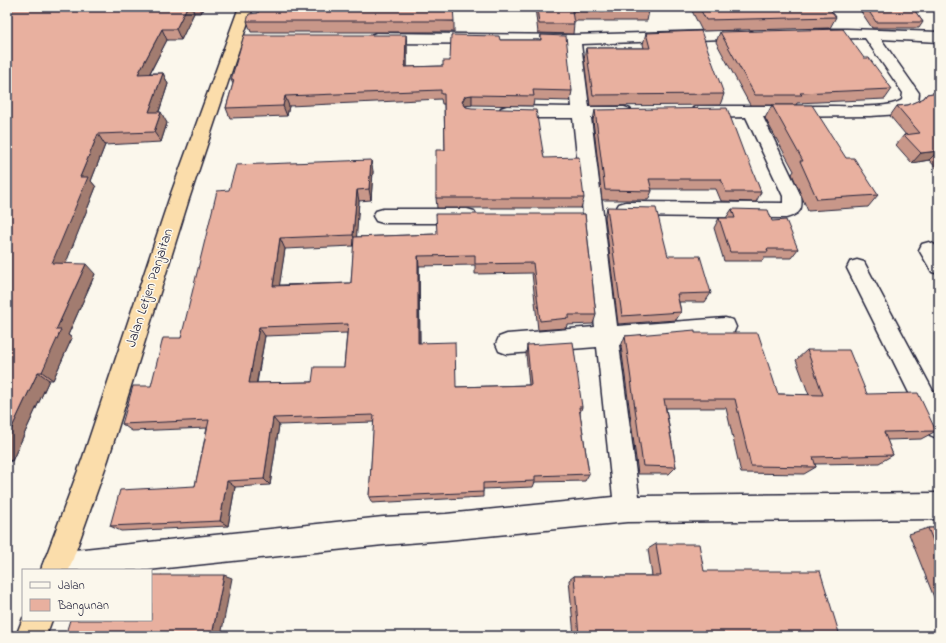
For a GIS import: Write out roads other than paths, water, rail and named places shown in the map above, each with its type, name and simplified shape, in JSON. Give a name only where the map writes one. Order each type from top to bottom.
[{"type":"highway","name":"Jalan Letjen Panjaitan","points":[[56,568],[95,460],[179,199],[242,39],[246,7]]},
{"type":"highway","points":[[31,636],[37,621]]},
{"type":"street","points":[[834,17],[847,33]]},
{"type":"street","points":[[802,34],[847,33],[939,37]]},
{"type":"street","points":[[684,112],[870,112],[900,109],[910,103],[911,93],[870,34]]},
{"type":"street","points":[[363,39],[573,40],[766,35]]},
{"type":"street","points":[[573,40],[582,114],[587,214],[607,336],[627,509]]},
{"type":"street","points":[[587,214],[786,211],[793,206],[792,196],[752,111]]},
{"type":"street","points":[[488,112],[582,114],[637,113]]},
{"type":"street","points":[[382,216],[484,216]]},
{"type":"street","points":[[857,268],[939,427]]},
{"type":"street","points":[[507,344],[725,328]]},
{"type":"street","points":[[56,568],[383,531],[446,527],[627,509],[939,506]]}]
